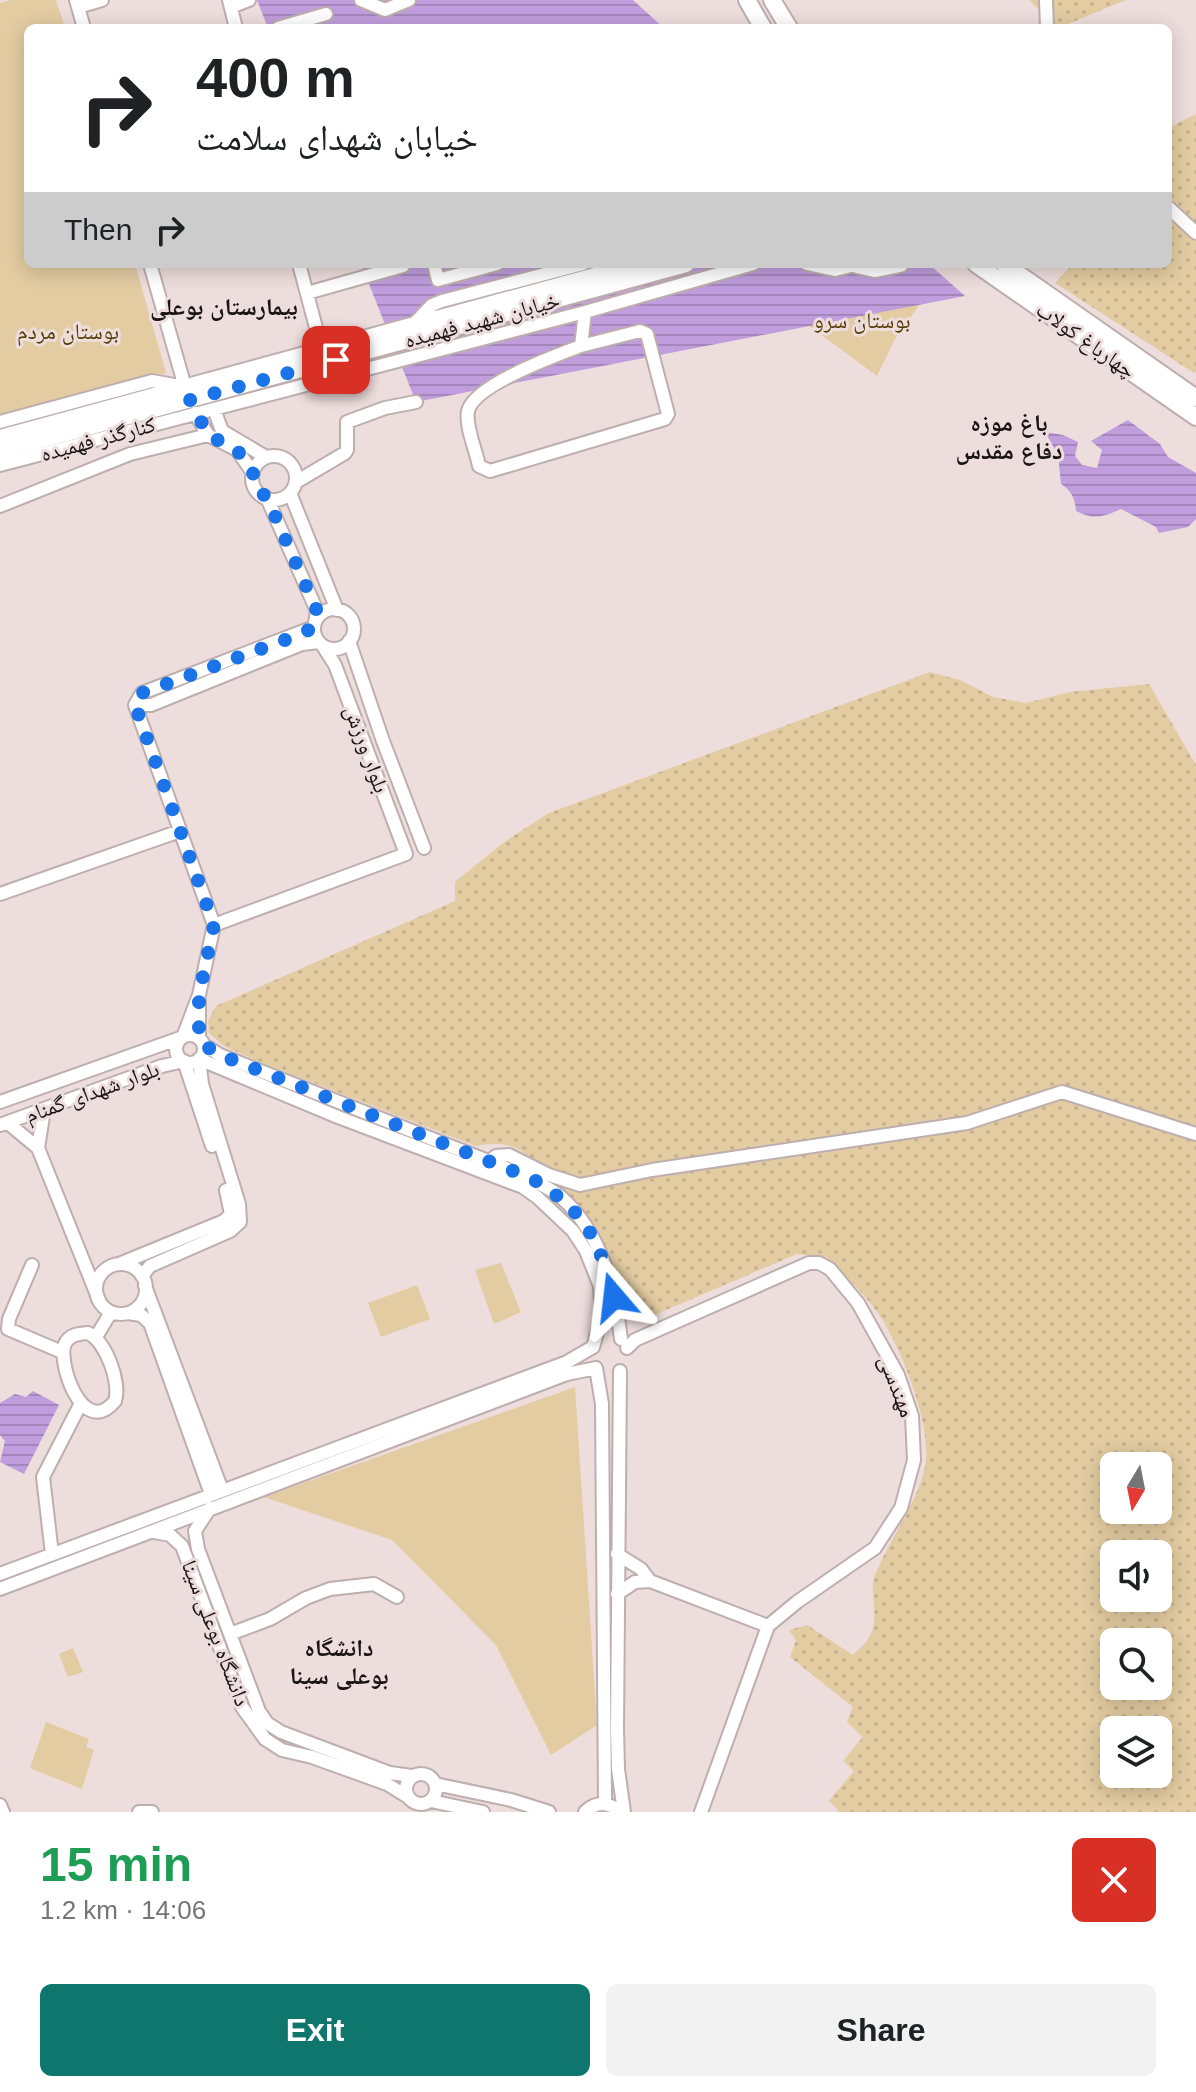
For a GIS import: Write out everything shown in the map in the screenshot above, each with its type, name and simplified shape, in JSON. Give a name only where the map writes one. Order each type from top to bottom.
[{"type":"main road","points":[[747,0],[761,24]]},
{"type":"main road","points":[[772,0],[787,24]]},
{"type":"main road","name":"خیابان شهید فهمیده","points":[[0,438],[188,395],[321,348],[624,268]]},
{"type":"main road","name":"خیابان شهید فهمیده","points":[[0,451],[188,395],[671,268]]},
{"type":"main road","name":"چهارباغ کولاب","points":[[982,268],[1196,417]]},
{"type":"main road","name":"چهارباغ کولاب","points":[[1010,268],[1196,398]]},
{"type":"street","points":[[83,24],[77,4],[102,0]]},
{"type":"street","points":[[235,24],[231,2],[249,0]]},
{"type":"street","points":[[361,0],[385,10],[409,0]]},
{"type":"street","points":[[1046,0],[1047,24]]},
{"type":"street","points":[[292,24],[326,14]]},
{"type":"street","points":[[1172,211],[1196,233]]},
{"type":"street","points":[[151,268],[188,395],[208,435],[237,450],[253,473],[257,491],[267,498],[279,499],[345,453],[347,422],[385,408],[416,402]]},
{"type":"street","points":[[300,268],[321,348]]},
{"type":"street","points":[[307,293],[396,268]]},
{"type":"street","points":[[435,268],[438,280],[482,268]]},
{"type":"street","points":[[413,325],[432,305],[553,268]]},
{"type":"street","name":"کنارگذر فهمیده","points":[[0,422],[152,381],[214,409],[585,312],[739,268]]},
{"type":"street","points":[[581,346],[585,312]]},
{"type":"street","points":[[640,331],[647,334],[668,414],[665,419],[490,471],[479,466],[468,415],[469,406],[491,387],[525,368],[581,346],[640,331]]},
{"type":"street","name":"کنارگذر فهمیده","points":[[0,465],[188,395]]},
{"type":"street","points":[[214,409],[222,431],[266,457]]},
{"type":"street","points":[[0,506],[130,454],[208,435]]},
{"type":"street","points":[[253,473],[266,457],[279,456],[295,469],[293,487],[337,610]]},
{"type":"street","points":[[267,498],[317,611],[314,625],[321,644]]},
{"type":"street","points":[[206,676],[314,625],[326,611],[337,610],[349,616],[352,622],[354,628],[349,641],[340,648],[302,644],[206,676],[142,693],[135,705],[214,925],[199,995],[176,1047],[184,1061],[231,1214],[224,1221],[191,1237],[111,1266],[99,1277],[96,1293],[111,1312],[141,1315],[150,1323],[217,1492]]},
{"type":"street","name":"بلوار ورزش","points":[[349,641],[424,848]]},
{"type":"street","name":"بلوار ورزش","points":[[214,925],[406,854],[335,665],[321,644]]},
{"type":"street","points":[[1,891],[180,831]]},
{"type":"street","points":[[184,1061],[192,1062],[204,1053],[199,995]]},
{"type":"street","points":[[0,1574],[567,1362],[593,1347],[602,1316],[600,1286],[586,1251],[573,1231],[537,1197],[485,1167],[220,1055],[191,1035],[183,1037]]},
{"type":"street","name":"بلوار شهدای گمنام","points":[[0,1102],[183,1037]]},
{"type":"street","points":[[199,1059],[338,1117],[485,1167]]},
{"type":"street","points":[[128,1313],[141,1303],[150,1266],[230,1231],[240,1222],[239,1204],[202,1084],[199,1059]]},
{"type":"street","name":"بلوار شهدای گمنام","points":[[4,1124],[162,1066],[184,1061]]},
{"type":"street","points":[[485,1167],[496,1156],[509,1155],[549,1175],[580,1185],[652,1170],[967,1123],[1062,1092],[1196,1134]]},
{"type":"street","points":[[44,1110],[38,1148],[99,1300]]},
{"type":"street","points":[[4,1124],[38,1148]]},
{"type":"street","name":"مهندسی","points":[[485,1167],[531,1178],[561,1197],[584,1221],[598,1248],[609,1281],[624,1344],[809,1263],[819,1263],[830,1269],[858,1303],[898,1375],[912,1416],[914,1460],[901,1508],[875,1548],[768,1626]]},
{"type":"street","points":[[119,1264],[132,1267],[144,1281],[217,1492]]},
{"type":"street","points":[[32,1265],[9,1319],[8,1329],[62,1352]]},
{"type":"street","points":[[96,1337],[111,1312]]},
{"type":"street","points":[[88,1333],[96,1337],[102,1344],[118,1394],[110,1407],[102,1411],[91,1411],[80,1405],[62,1352],[66,1341],[77,1334],[88,1333]]},
{"type":"street","points":[[0,1589],[567,1374],[596,1368],[602,1404],[605,1804]]},
{"type":"street","points":[[620,1371],[617,1594],[618,1769],[622,1812]]},
{"type":"street","points":[[52,1554],[43,1477],[80,1405]]},
{"type":"street","name":"دانشگاه بوعلی سینا","points":[[210,1508],[195,1531],[198,1549],[259,1711],[267,1723],[281,1732],[390,1773],[412,1776]]},
{"type":"street","name":"دانشگاه بوعلی سینا","points":[[151,1532],[170,1535],[182,1546],[242,1707],[265,1739],[282,1750],[312,1757],[387,1784],[410,1804]]},
{"type":"street","points":[[617,1554],[641,1569],[650,1581]]},
{"type":"street","points":[[617,1594],[635,1582],[650,1581],[768,1626],[701,1812]]},
{"type":"street","points":[[230,1634],[270,1619],[306,1598],[330,1589],[374,1584],[397,1597]]},
{"type":"street","points":[[480,1812],[431,1801],[410,1804],[405,1788],[412,1776],[425,1775],[435,1784],[511,1800],[549,1812]]},
{"type":"street","points":[[431,1801],[436,1793],[435,1784]]},
{"type":"street","points":[[585,1812],[596,1804],[605,1804],[622,1812]]},
{"type":"street","points":[[0,1805],[3,1812]]},
{"type":"street","points":[[139,1812],[152,1812]]},
{"type":"green space","name":"بوستان مردم","points":[[11,0],[56,0],[64,24],[24,24],[24,268],[136,268],[166,373],[0,417],[0,3]]},
{"type":"green space","points":[[1029,0],[1126,0],[1068,24],[1054,24]]},
{"type":"green space","points":[[1196,114],[1194,373],[1055,283],[1069,268],[1172,268],[1172,126]]},
{"type":"green space","name":"بوستان سرو","points":[[740,275],[923,300],[895,339],[877,376]]},
{"type":"green space","points":[[930,672],[960,680],[993,697],[1026,703],[1070,692],[1149,684],[1196,765],[1196,1812],[837,1812],[829,1801],[854,1771],[843,1761],[863,1737],[847,1722],[853,1707],[790,1657],[796,1640],[789,1630],[807,1625],[853,1655],[866,1642],[874,1622],[874,1578],[916,1494],[925,1467],[924,1431],[914,1389],[889,1331],[868,1301],[827,1257],[797,1254],[638,1322],[628,1320],[597,1228],[564,1189],[527,1155],[502,1144],[476,1146],[250,1058],[224,1046],[209,1033],[208,1021],[216,1006],[455,901],[455,882],[504,842],[549,813]]},
{"type":"green space","points":[[501,1263],[521,1312],[494,1324],[475,1270]]},
{"type":"green space","points":[[417,1285],[430,1319],[381,1337],[368,1303]]},
{"type":"green space","points":[[575,1387],[597,1725],[551,1755],[496,1645],[392,1540],[264,1497]]},
{"type":"green space","points":[[73,1648],[83,1672],[68,1677],[59,1654]]},
{"type":"green space","points":[[46,1722],[89,1739],[86,1747],[94,1750],[82,1789],[30,1768]]},
{"type":"shaded area","points":[[257,0],[633,0],[660,24],[266,24]]},
{"type":"shaded area","points":[[363,268],[934,268],[965,296],[416,402]]},
{"type":"shaded area","points":[[1128,420],[1160,444],[1168,457],[1196,473],[1196,519],[1188,527],[1159,533],[1156,527],[1121,509],[1098,516],[1076,511],[1072,496],[1061,484],[1058,455],[1045,432],[1078,442],[1075,456],[1082,465],[1097,468],[1102,450],[1091,441]]},
{"type":"shaded area","points":[[33,1391],[59,1405],[24,1474],[0,1462],[5,1441],[0,1435],[0,1403],[15,1394],[26,1397]]},
{"type":"district","name":"بیمارستان بوعلی","points":[[224,306]]},
{"type":"district","name":"باغ موزه دفاع مقدس","points":[[1009,436]]},
{"type":"district","name":"دانشگاه بوعلی سینا","points":[[339,1661]]},
{"type":"route","points":[[336,360],[190,400],[208,435],[237,450],[253,473],[254,485],[267,498],[317,611],[314,627],[301,634],[142,693],[135,705],[214,925],[199,995],[199,1037],[204,1045],[220,1055],[531,1178],[561,1197],[584,1221],[598,1248],[614,1297]]}]
